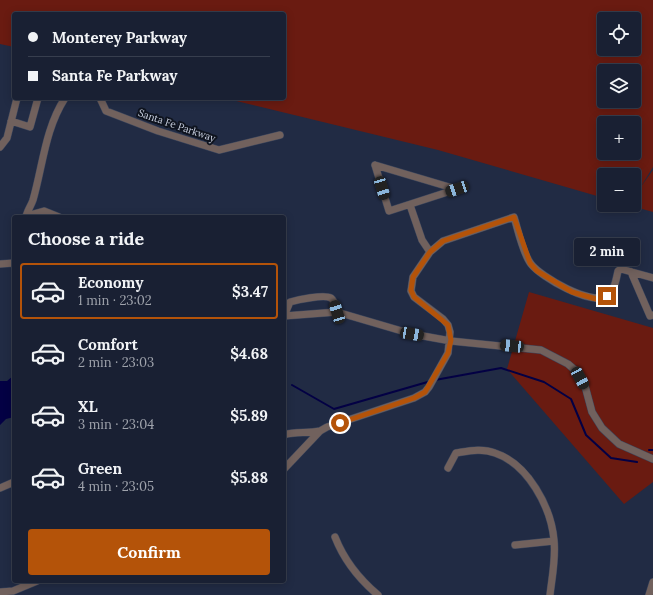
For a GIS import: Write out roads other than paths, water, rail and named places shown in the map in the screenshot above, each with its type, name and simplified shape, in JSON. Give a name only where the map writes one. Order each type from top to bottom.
[{"type":"street","points":[[0,147],[7,138],[16,100]]},
{"type":"street","points":[[11,121],[30,127],[37,100]]},
{"type":"street","points":[[27,215],[32,201],[47,137],[57,110],[64,100]]},
{"type":"street","name":"Santa Fe Parkway","points":[[101,100],[106,111],[158,131],[219,150],[280,135]]},
{"type":"street","points":[[375,165],[457,189],[410,205],[389,211],[375,165]]},
{"type":"street","points":[[410,205],[422,240],[430,252]]},
{"type":"street","points":[[33,215],[44,212],[53,215]]},
{"type":"street","points":[[286,467],[320,431],[327,427],[414,398],[425,392],[429,387],[448,353],[451,340],[448,325],[414,297],[411,290],[413,277],[430,252],[443,241],[514,217],[530,263],[537,271],[572,292],[596,299],[607,296],[612,290],[618,271],[621,269],[653,278]]},
{"type":"street","points":[[0,264],[12,263]]},
{"type":"street","points":[[632,272],[650,316],[653,315]]},
{"type":"street","points":[[286,311],[290,302],[324,296],[330,298],[335,303],[337,312]]},
{"type":"street","points":[[286,316],[337,312],[412,334],[541,350],[568,364],[576,371],[585,386],[592,412],[602,428],[619,444],[653,459]]},
{"type":"street","points":[[286,433],[295,431],[309,433],[320,431]]},
{"type":"street","points":[[448,468],[456,453],[478,450],[495,453],[512,461],[534,485],[549,512],[554,541],[550,595]]},
{"type":"street","points":[[0,488],[12,483]]},
{"type":"street","points":[[334,537],[340,551],[352,568],[378,595]]},
{"type":"street","points":[[515,545],[554,541]]},
{"type":"street","points":[[649,595],[653,582]]},
{"type":"street","points":[[0,592],[13,591],[32,583]]},
{"type":"waterway","points":[[435,380],[501,368],[544,382],[571,399],[586,435],[611,458],[637,462]]},
{"type":"waterway","points":[[292,385],[334,409],[431,381]]}]
